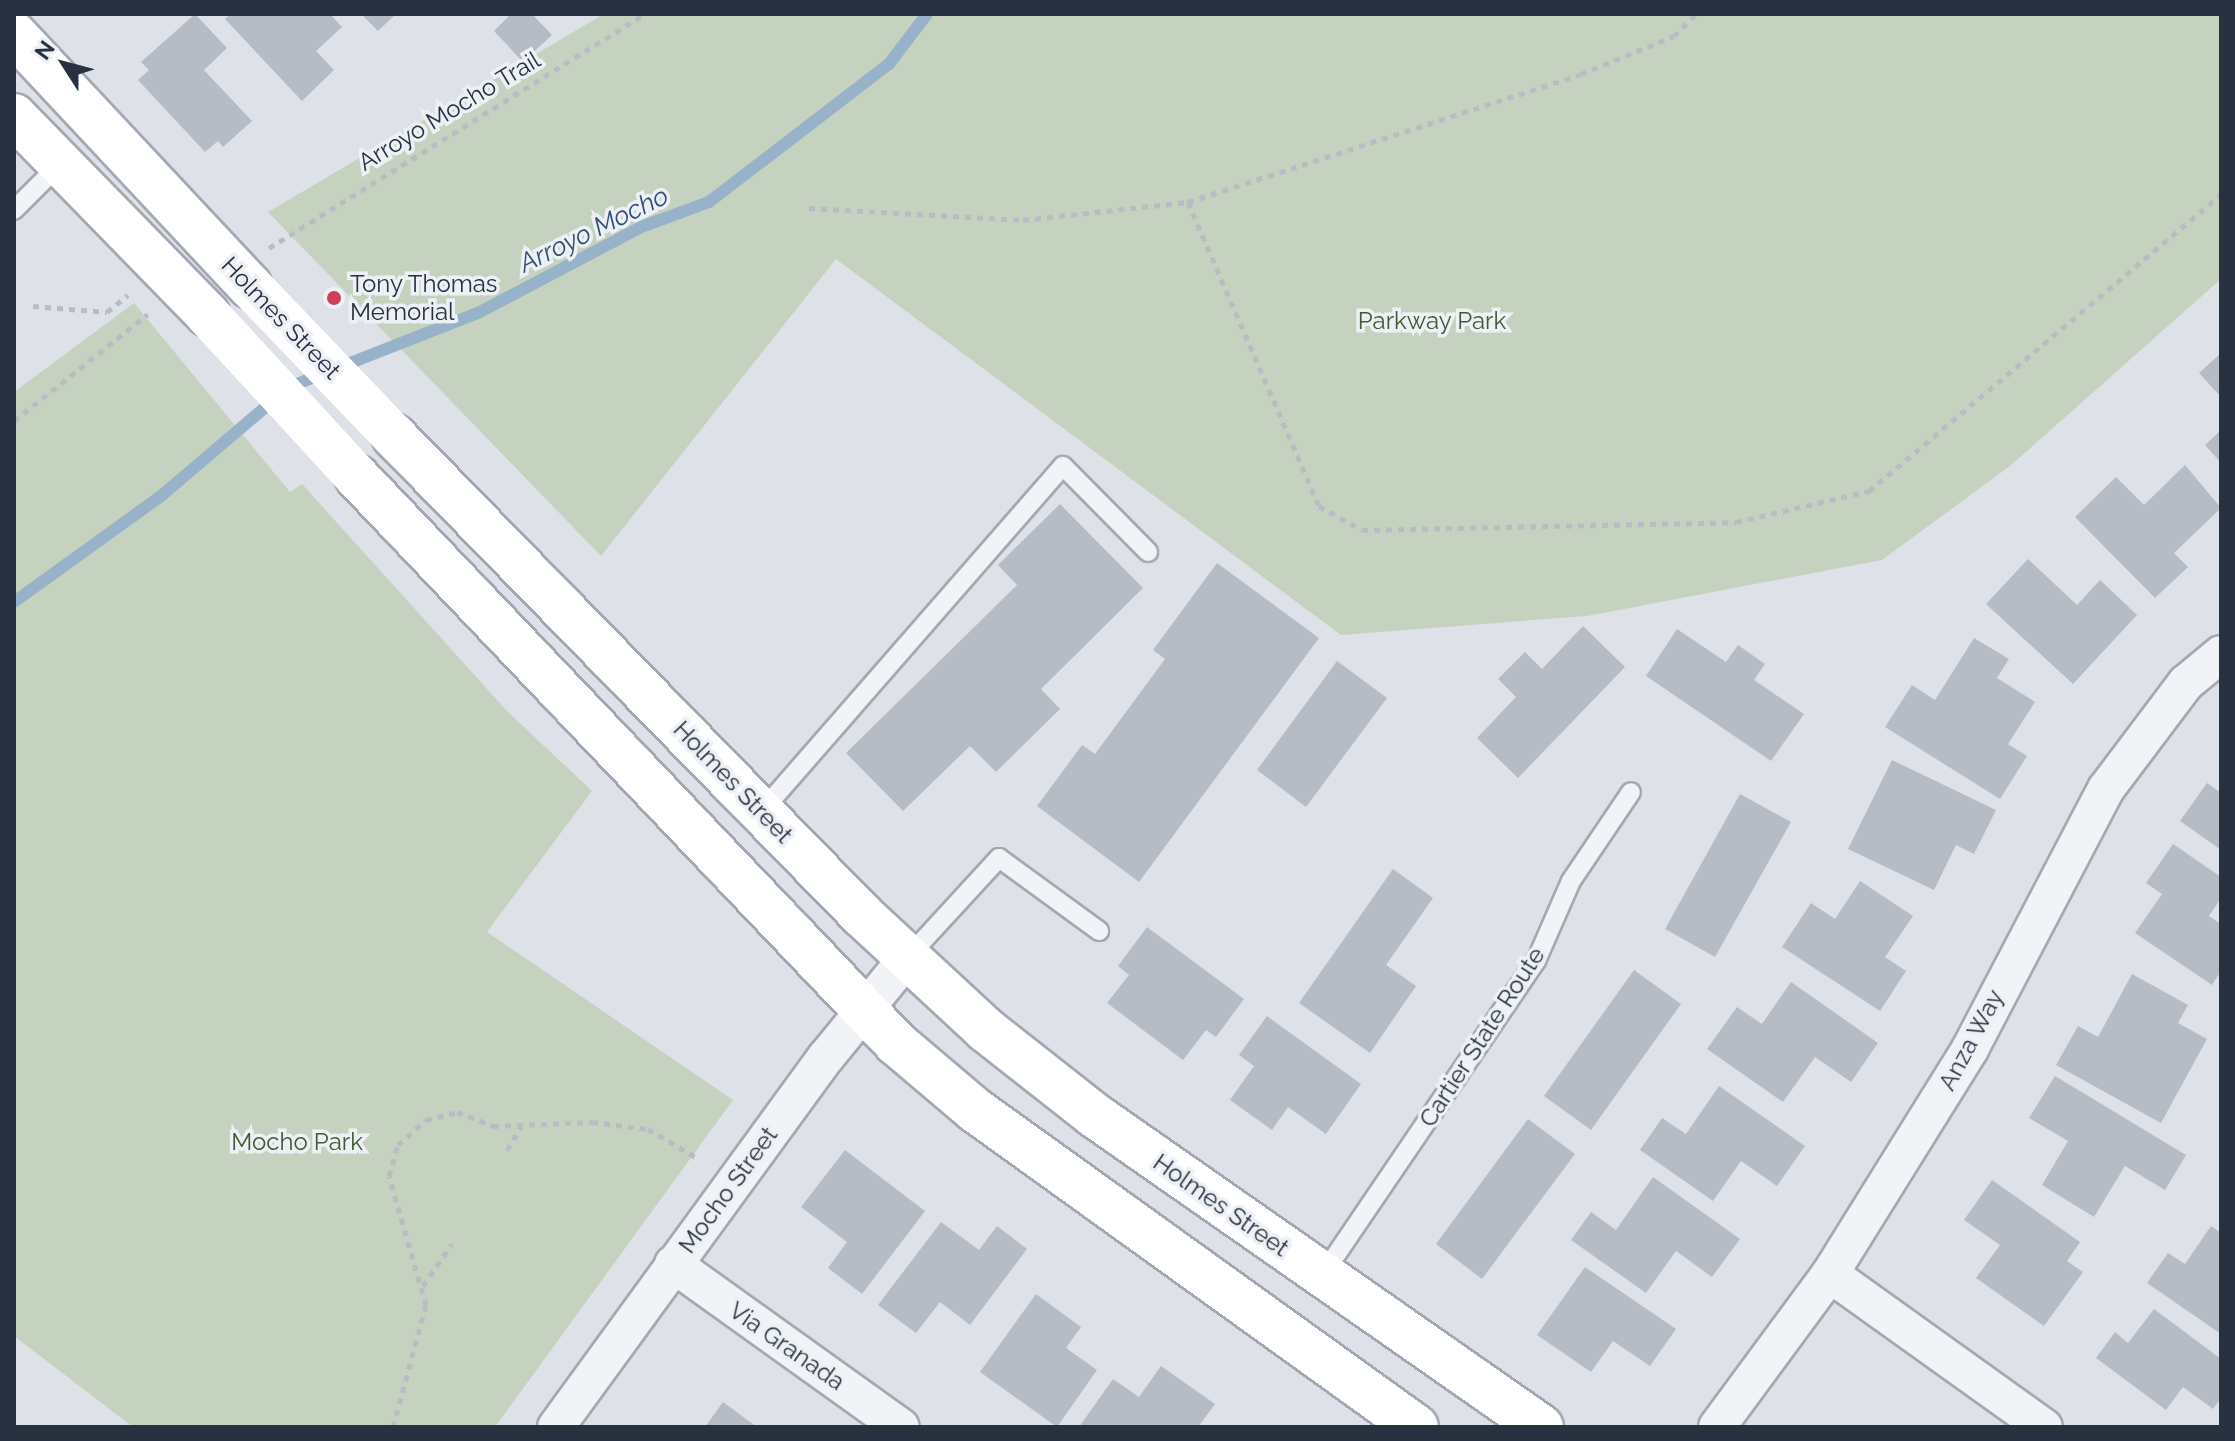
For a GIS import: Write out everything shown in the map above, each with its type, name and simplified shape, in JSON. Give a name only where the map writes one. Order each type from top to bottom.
[{"type":"main road","name":"Holmes Street","points":[[14,34],[394,436],[907,958],[1029,1065],[1321,1276],[1541,1427]]},
{"type":"main road","name":"Holmes Street","points":[[14,116],[207,314],[357,477],[863,1010],[975,1110],[1416,1427]]},
{"type":"street","points":[[14,20],[23,14]]},
{"type":"street","name":"Anza Way","points":[[1717,1427],[1830,1274],[1970,1049],[2106,789],[2186,683],[2221,654]]},
{"type":"street","name":"Mocho Street","points":[[556,1427],[673,1264],[863,1010],[907,958]]},
{"type":"street","name":"Via Granada","points":[[673,1264],[901,1427]]},
{"type":"street","points":[[1830,1274],[2044,1427]]},
{"type":"lane","points":[[14,210],[61,163]]},
{"type":"lane","points":[[761,812],[1063,466],[1148,552]]},
{"type":"lane","name":"Cartier State Route","points":[[1321,1276],[1536,961],[1571,881],[1631,792]]},
{"type":"lane","points":[[907,958],[999,858],[1099,931]]},
{"type":"path","name":"Arroyo Mocho Trail","points":[[276,244],[322,209],[645,14]]},
{"type":"path","points":[[809,208],[1023,220],[1188,202],[1581,74],[1674,36],[1696,14]]},
{"type":"path","points":[[1188,202],[1319,506],[1362,530],[1736,522],[1869,491],[2221,195]]},
{"type":"path","points":[[33,306],[107,312],[129,294]]},
{"type":"path","points":[[14,421],[148,314]]},
{"type":"path","points":[[393,1427],[426,1305],[389,1176],[398,1145],[426,1120],[457,1112],[493,1126],[592,1122],[648,1129],[697,1158]]},
{"type":"path","points":[[507,1150],[521,1126]]},
{"type":"path","points":[[423,1286],[452,1244]]},
{"type":"green space","name":"Parkway Park","points":[[604,14],[2221,14],[2221,279],[2010,466],[1882,560],[1587,616],[1341,635],[836,259],[601,556],[268,212]]},
{"type":"green space","name":"Mocho Park","points":[[134,303],[290,492],[302,484],[507,711],[592,791],[487,932],[733,1100],[495,1427],[133,1427],[14,1336],[14,392]]},
{"type":"building","points":[[195,14],[227,48],[204,70],[252,121],[223,147],[218,141],[205,152],[138,80],[149,70],[141,62]]},
{"type":"building","points":[[231,14],[330,14],[342,27],[316,51],[334,70],[302,101],[225,19]]},
{"type":"building","points":[[361,14],[396,14],[378,31]]},
{"type":"building","points":[[511,14],[532,14],[552,35],[523,62],[494,31]]},
{"type":"building","points":[[2221,353],[2221,397],[2199,373]]},
{"type":"building","points":[[2221,430],[2221,463],[2205,445]]},
{"type":"building","points":[[2185,465],[2221,508],[2174,553],[2188,567],[2155,598],[2075,517],[2116,477],[2144,505]]},
{"type":"building","points":[[1060,504],[1143,588],[1041,689],[1060,709],[996,772],[970,746],[903,811],[846,753],[1017,585],[998,565]]},
{"type":"building","points":[[2028,559],[2077,605],[2100,580],[2137,615],[2073,684],[1986,604]]},
{"type":"building","points":[[1217,563],[1319,638],[1139,882],[1037,806],[1082,745],[1095,754],[1165,659],[1153,650]]},
{"type":"building","points":[[1583,626],[1625,667],[1518,778],[1477,738],[1516,697],[1498,679],[1525,652],[1542,669]]},
{"type":"building","points":[[1677,629],[1726,662],[1738,645],[1765,664],[1754,680],[1804,714],[1771,761],[1646,676]]},
{"type":"building","points":[[1974,638],[2009,659],[1997,678],[2035,702],[2008,744],[2027,756],[2000,799],[1885,727],[1912,685],[1935,700]]},
{"type":"building","points":[[1337,661],[1387,698],[1306,807],[1257,770]]},
{"type":"building","points":[[1892,760],[1996,810],[1974,854],[1956,845],[1934,890],[1848,849]]},
{"type":"building","points":[[2207,783],[2221,793],[2221,850],[2180,821]]},
{"type":"building","points":[[1740,794],[1791,822],[1715,957],[1665,929]]},
{"type":"building","points":[[2173,844],[2221,877],[2221,898],[2209,916],[2221,924],[2221,971],[2212,985],[2135,933],[2162,894],[2146,883]]},
{"type":"building","points":[[1393,869],[1433,898],[1386,965],[1416,986],[1370,1053],[1299,1003]]},
{"type":"building","points":[[1860,881],[1913,916],[1885,957],[1906,971],[1880,1011],[1782,947],[1811,903],[1835,919]]},
{"type":"building","points":[[1147,927],[1244,999],[1216,1037],[1206,1030],[1183,1060],[1107,1003],[1129,975],[1118,966]]},
{"type":"building","points":[[1634,970],[1681,1004],[1591,1130],[1544,1096]]},
{"type":"building","points":[[2132,974],[2188,1005],[2178,1023],[2207,1039],[2161,1123],[2056,1065],[2078,1026],[2098,1037]]},
{"type":"building","points":[[1791,982],[1878,1043],[1851,1082],[1815,1057],[1783,1102],[1707,1049],[1737,1007],[1762,1024]]},
{"type":"building","points":[[1267,1016],[1361,1084],[1326,1134],[1288,1107],[1272,1130],[1230,1100],[1254,1066],[1239,1055]]},
{"type":"building","points":[[2055,1076],[2186,1155],[2165,1190],[2125,1166],[2094,1217],[2042,1185],[2068,1141],[2029,1118]]},
{"type":"building","points":[[1719,1086],[1805,1146],[1777,1186],[1741,1161],[1713,1201],[1640,1150],[1662,1118],[1686,1134]]},
{"type":"building","points":[[1528,1119],[1575,1154],[1482,1279],[1436,1244]]},
{"type":"building","points":[[845,1150],[925,1211],[862,1294],[828,1268],[847,1242],[801,1207]]},
{"type":"building","points":[[1653,1177],[1740,1239],[1712,1277],[1676,1251],[1646,1293],[1571,1240],[1591,1212],[1616,1230]]},
{"type":"building","points":[[1992,1180],[2080,1242],[2067,1261],[2083,1272],[2044,1326],[1976,1278],[2000,1245],[1964,1220]]},
{"type":"building","points":[[941,1222],[979,1250],[997,1226],[1027,1249],[970,1325],[940,1302],[916,1333],[878,1305]]},
{"type":"building","points":[[2211,1226],[2221,1233],[2221,1334],[2147,1283],[2168,1253],[2185,1264]]},
{"type":"building","points":[[1585,1267],[1676,1329],[1650,1366],[1613,1341],[1591,1372],[1537,1335]]},
{"type":"building","points":[[1036,1294],[1081,1327],[1066,1348],[1097,1370],[1057,1427],[980,1372]]},
{"type":"building","points":[[2154,1309],[2221,1359],[2221,1398],[2213,1409],[2183,1387],[2166,1410],[2096,1358],[2115,1332],[2128,1343]]},
{"type":"building","points":[[1161,1366],[1215,1404],[1198,1427],[1079,1427],[1113,1379],[1139,1397]]},
{"type":"building","points":[[723,1402],[757,1427],[705,1427]]},
{"type":"waterway","name":"Arroyo Mocho","points":[[14,602],[161,496],[289,387],[478,313],[641,227],[709,202],[889,64],[927,14]]},
{"type":"place","name":"Tony Thomas Memorial","points":[[334,298]]}]
